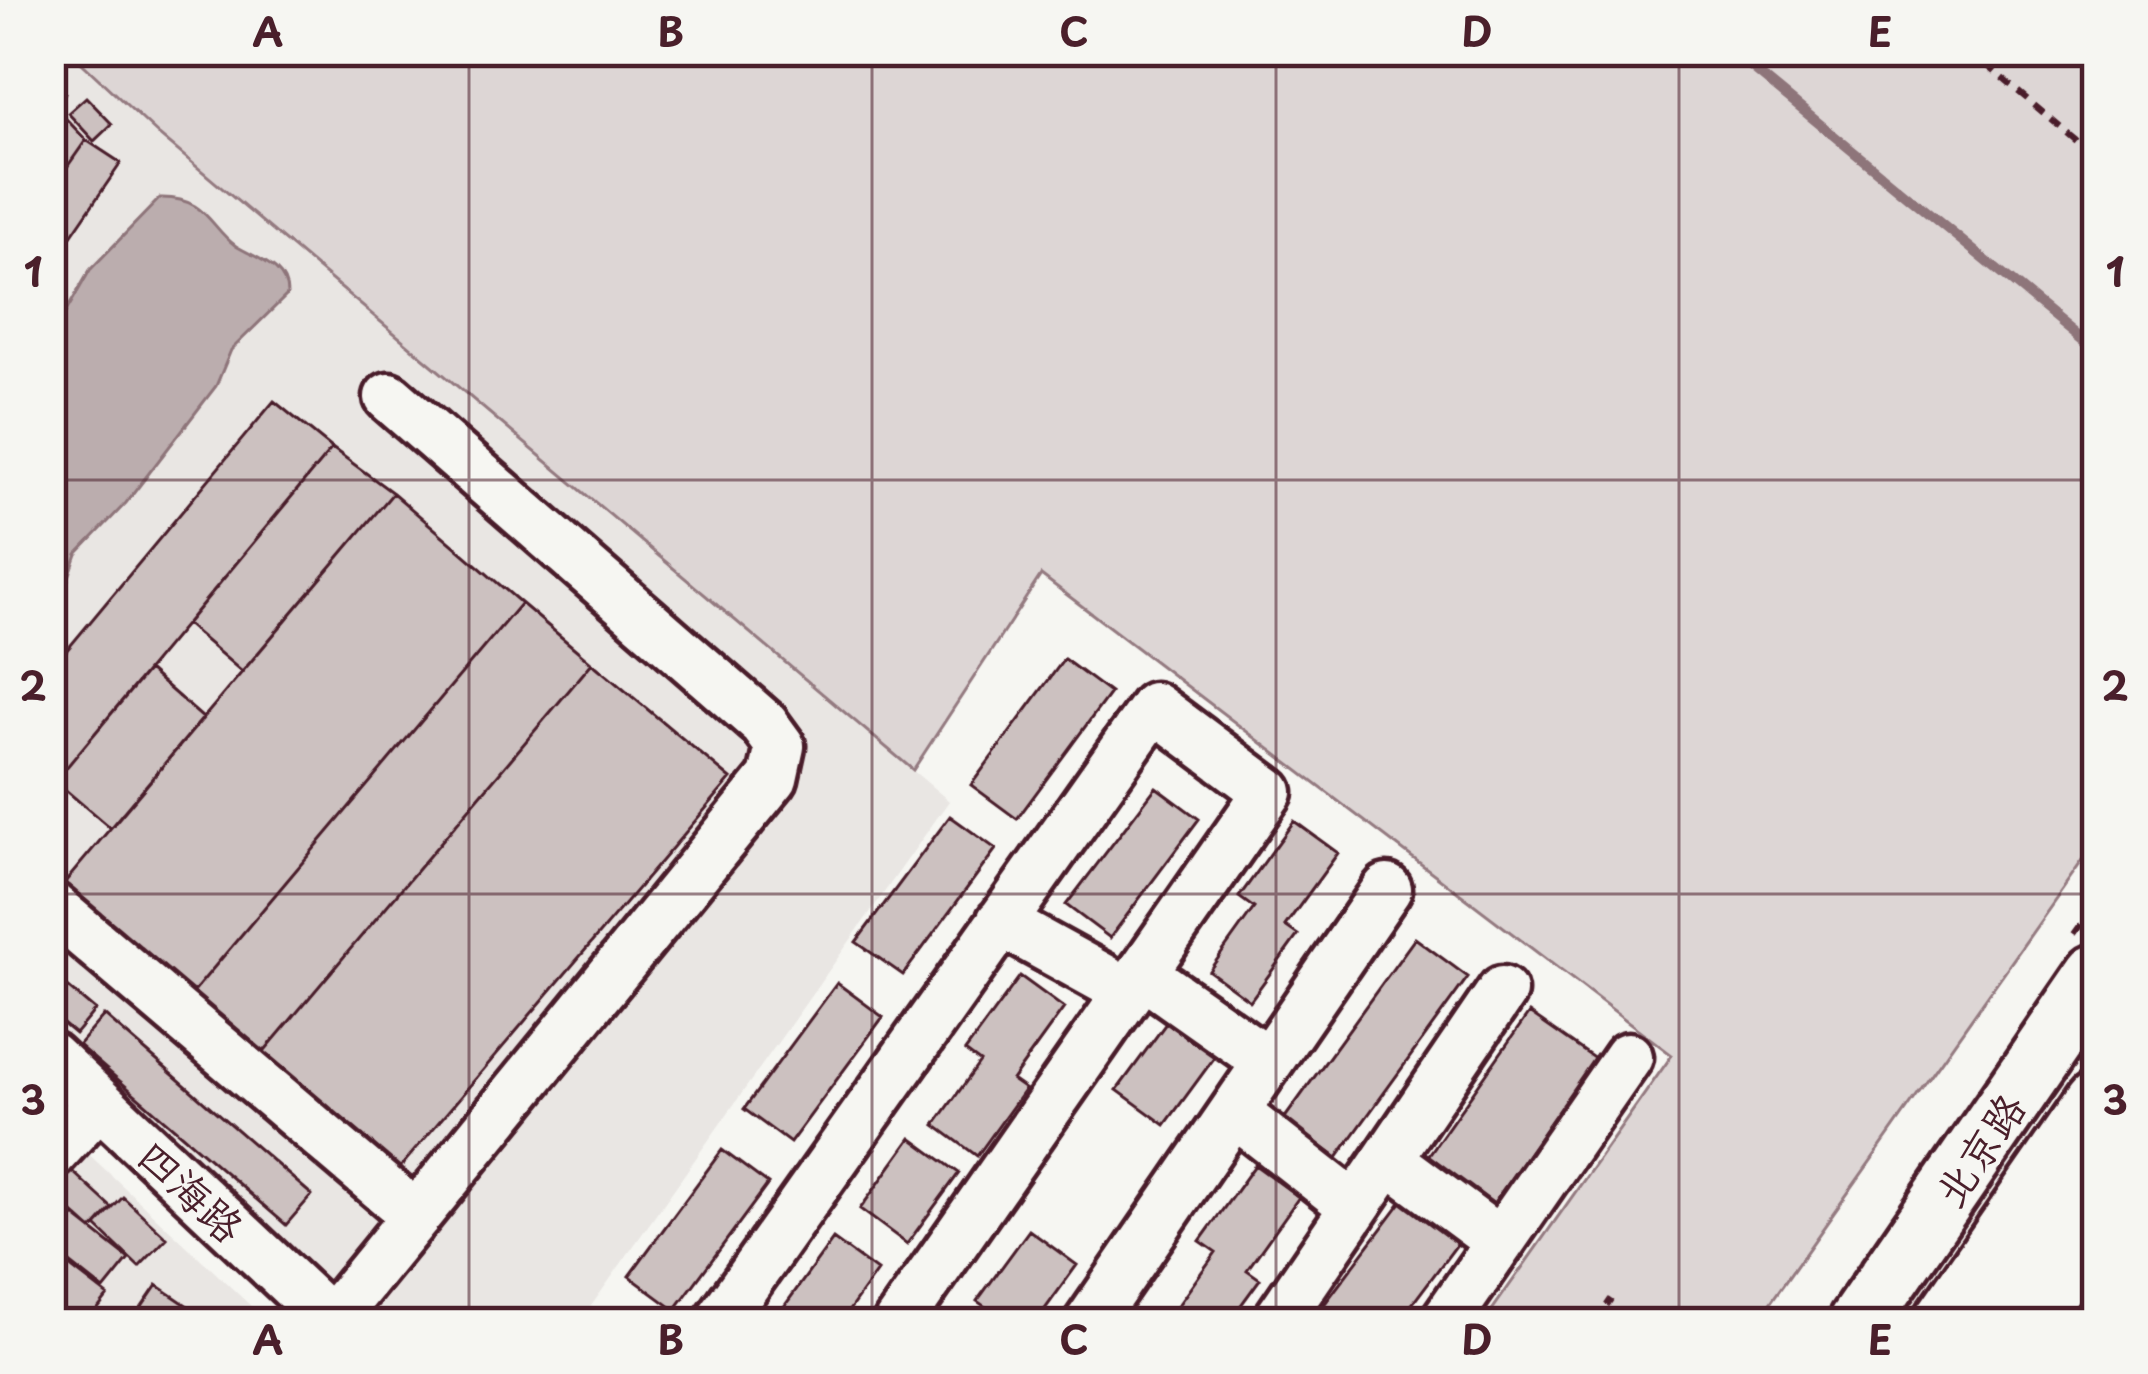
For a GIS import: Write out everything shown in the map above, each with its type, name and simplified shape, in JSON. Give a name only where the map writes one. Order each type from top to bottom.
[{"type":"highway","points":[[1947,1323],[2097,1106]]},
{"type":"highway","points":[[2020,1323],[2097,1212]]},
{"type":"main road","name":"北京路","points":[[1858,1323],[2097,975]]},
{"type":"street","points":[[332,1322],[773,778],[780,746],[764,724],[389,397]]},
{"type":"street","points":[[718,1323],[1154,707],[1268,791],[898,1323]]},
{"type":"street","points":[[1089,1323],[1387,889]]},
{"type":"street","points":[[51,906],[416,1216]]},
{"type":"street","points":[[1001,922],[1135,982],[1268,1062]]},
{"type":"street","points":[[1276,1323],[1502,991]]},
{"type":"street","points":[[1444,1323],[1628,1057]]},
{"type":"street","name":"四海路","points":[[51,1058],[332,1322]]},
{"type":"street","points":[[51,1155],[99,1103]]},
{"type":"street","points":[[1234,1112],[1354,1207]]},
{"type":"street","points":[[1388,1159],[1500,1242]]},
{"type":"path","points":[[1970,51],[2097,158]]},
{"type":"path","points":[[1595,1323],[1611,1299]]},
{"type":"shaded area","points":[[51,51],[69,51],[159,135],[949,801],[579,1323],[367,1323],[51,1030]]},
{"type":"shaded area","points":[[69,51],[2087,51],[2097,59],[2097,841],[1756,1323],[1483,1323],[1672,1055],[1041,575],[913,770],[159,135]]},
{"type":"shaded area","points":[[160,198],[188,202],[206,214],[236,246],[276,270],[287,295],[231,350],[216,386],[126,503],[77,554],[63,594],[51,605],[51,338],[90,270]]},
{"type":"shaded area","points":[[51,1119],[172,1232],[269,1323],[51,1323]]},
{"type":"building","points":[[51,81],[65,93],[51,107]]},
{"type":"building","points":[[86,97],[112,124],[94,141],[68,113]]},
{"type":"building","points":[[51,107],[86,140],[51,190]]},
{"type":"building","points":[[86,140],[121,163],[51,265],[51,190]]},
{"type":"building","points":[[274,401],[332,448],[51,786],[51,669]]},
{"type":"building","points":[[332,448],[393,493],[242,672],[186,624]]},
{"type":"building","points":[[393,493],[521,603],[184,1003],[55,894]]},
{"type":"building","points":[[521,603],[592,663],[255,1062],[184,1003]]},
{"type":"building","points":[[1064,659],[1110,693],[1017,819],[971,785]]},
{"type":"building","points":[[592,663],[731,779],[392,1177],[255,1062]]},
{"type":"building","points":[[148,670],[203,718],[110,828],[55,781]]},
{"type":"building","points":[[1156,787],[1199,819],[1110,938],[1066,905]]},
{"type":"building","points":[[950,816],[996,849],[903,975],[856,942]]},
{"type":"building","points":[[1294,821],[1338,853],[1285,926],[1298,935],[1250,1001],[1209,971],[1254,908],[1239,897]]},
{"type":"building","points":[[1415,938],[1468,977],[1337,1158],[1284,1119]]},
{"type":"building","points":[[51,973],[95,1010],[75,1034],[51,1014]]},
{"type":"building","points":[[1020,976],[1064,1008],[1012,1080],[1025,1089],[977,1156],[935,1125],[980,1062],[965,1051]]},
{"type":"building","points":[[837,983],[883,1017],[790,1143],[744,1109]]},
{"type":"building","points":[[1529,1013],[1595,1059],[1492,1205],[1426,1159]]},
{"type":"building","points":[[104,1015],[312,1195],[286,1225],[78,1045]]},
{"type":"building","points":[[1169,1019],[1217,1054],[1165,1125],[1117,1090]]},
{"type":"building","points":[[911,1138],[959,1173],[907,1244],[860,1209]]},
{"type":"building","points":[[722,1150],[768,1184],[675,1310],[629,1276]]},
{"type":"building","points":[[61,1161],[112,1208],[92,1230],[51,1193],[51,1173]]},
{"type":"building","points":[[1255,1165],[1299,1197],[1247,1270],[1260,1279],[1228,1323],[1182,1323],[1171,1315],[1216,1252],[1200,1241]]},
{"type":"building","points":[[123,1197],[167,1238],[139,1267],[96,1226]]},
{"type":"building","points":[[1405,1197],[1461,1239],[1398,1323],[1329,1323],[1317,1314]]},
{"type":"building","points":[[72,1214],[129,1259],[104,1290],[51,1248]]},
{"type":"building","points":[[1029,1230],[1077,1265],[1035,1323],[1008,1323],[977,1301]]},
{"type":"building","points":[[833,1239],[877,1271],[840,1323],[789,1323],[778,1315]]},
{"type":"building","points":[[51,1252],[108,1296],[87,1323],[51,1323]]},
{"type":"building","points":[[157,1285],[213,1323],[131,1323]]},
{"type":"waterway","points":[[1731,51],[2097,352]]}]
